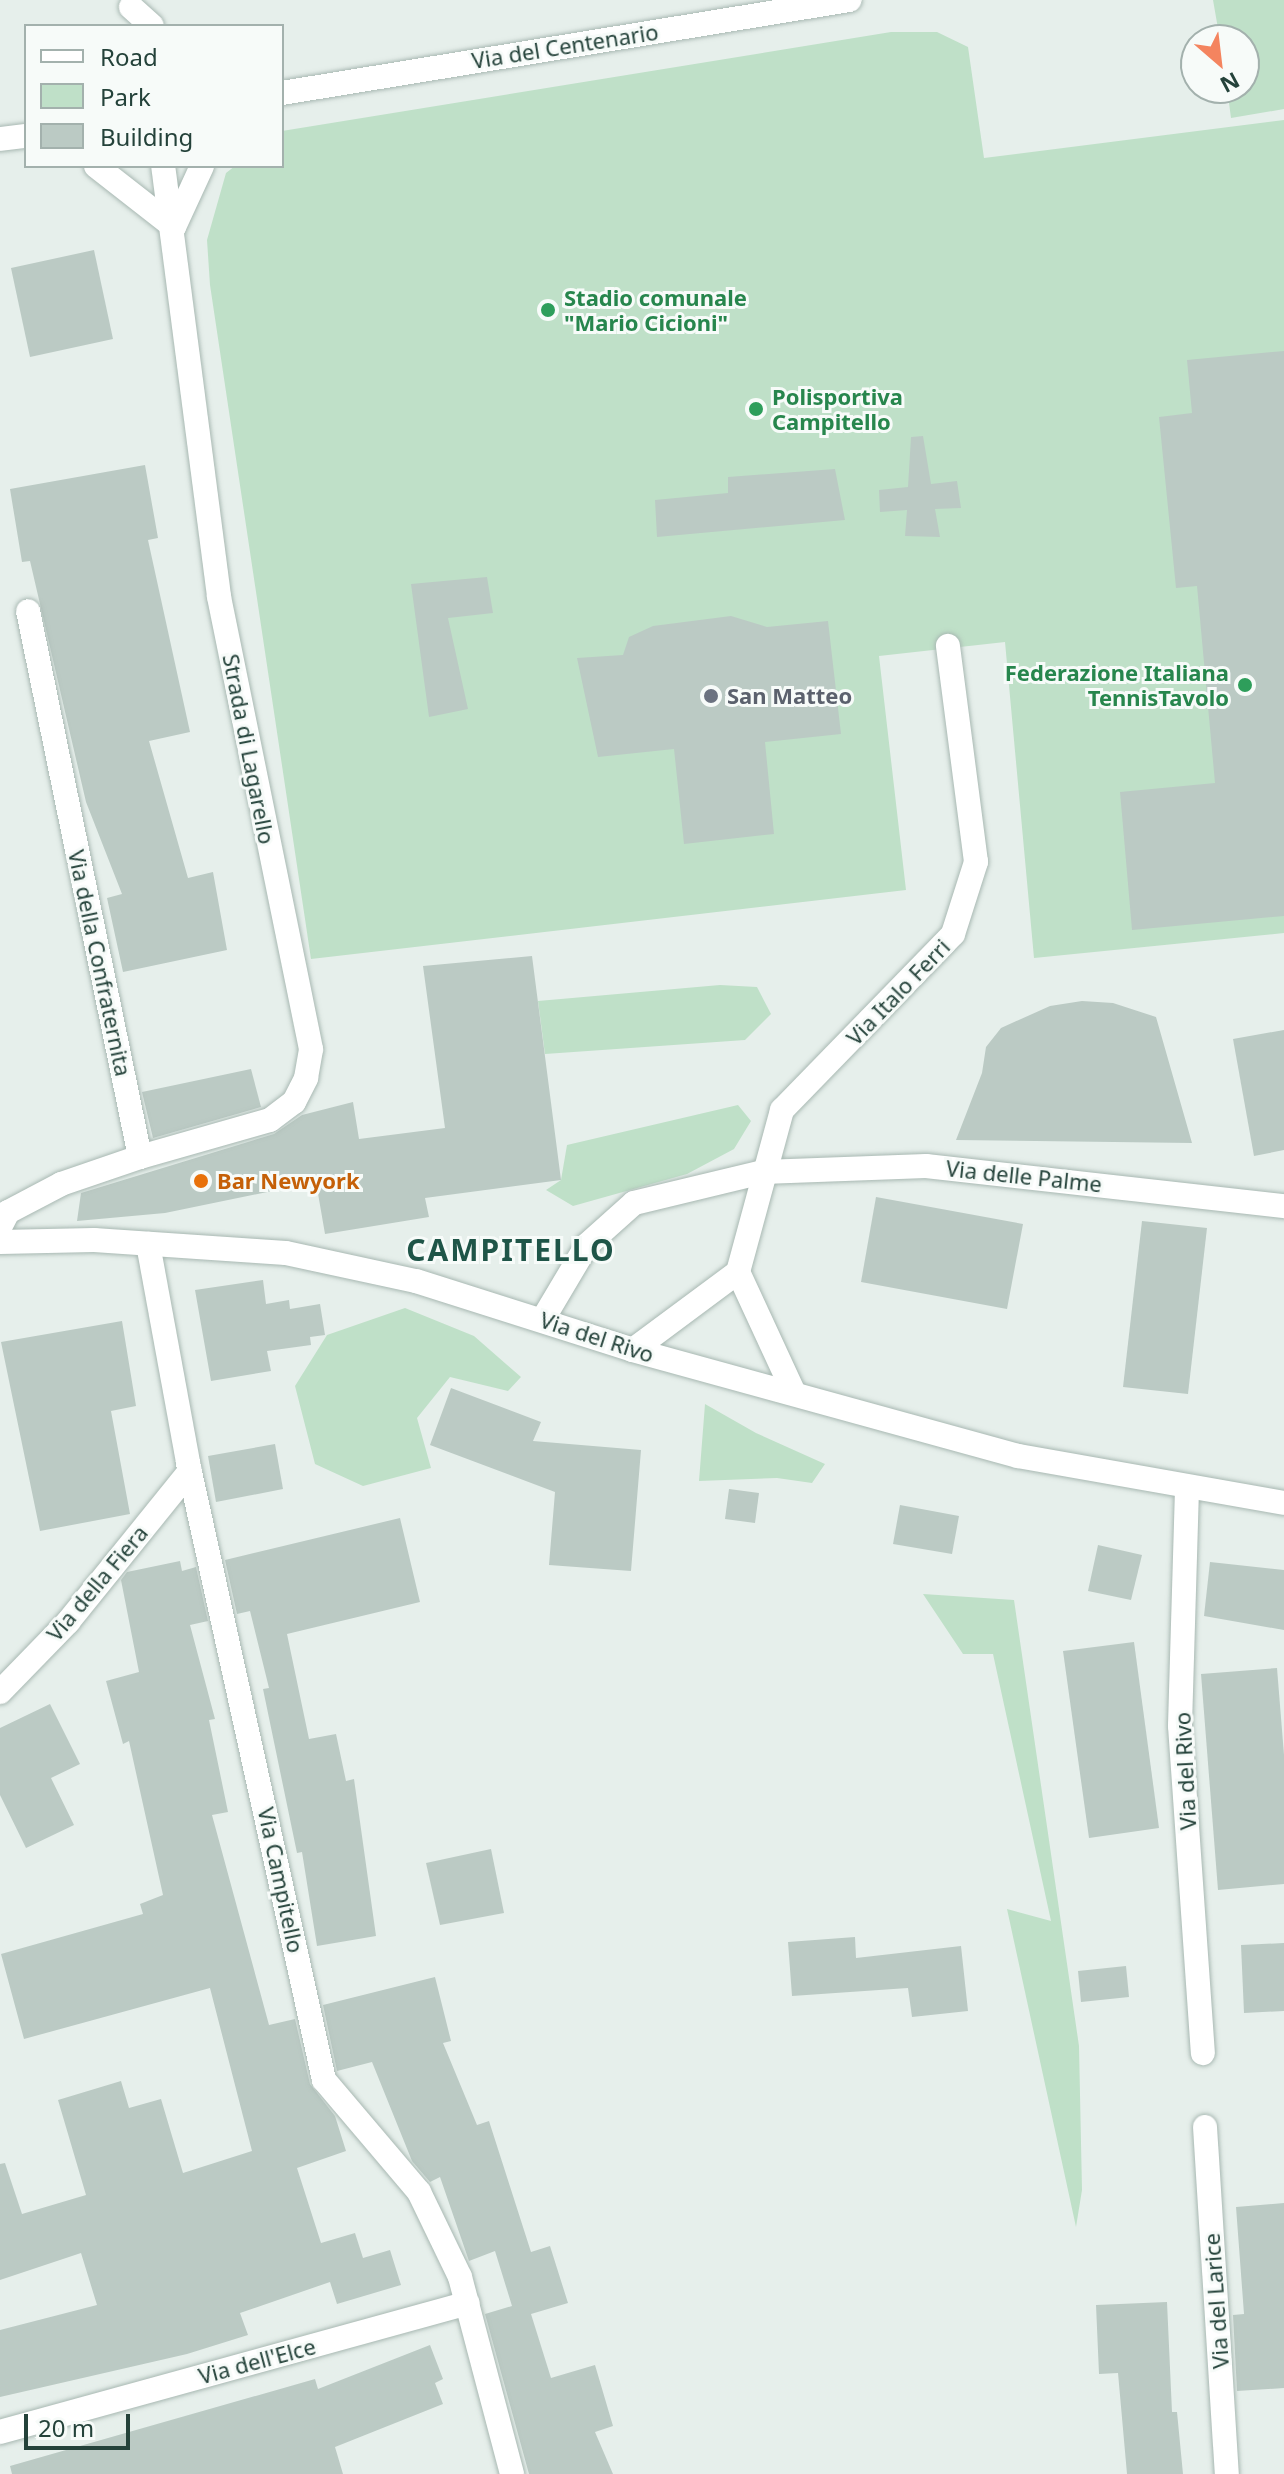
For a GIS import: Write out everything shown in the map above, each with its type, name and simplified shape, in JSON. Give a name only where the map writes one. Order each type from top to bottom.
[{"type":"street","name":"Via del Centenario","points":[[284,93],[849,0]]},
{"type":"street","points":[[129,15],[148,24]]},
{"type":"street","points":[[0,139],[24,136]]},
{"type":"street","points":[[99,168],[174,227],[201,168]]},
{"type":"street","name":"Strada di Lagarello","points":[[140,1157],[270,1120],[294,1102],[306,1078],[311,1049],[219,596],[174,227],[163,168]]},
{"type":"street","name":"Via della Confraternita","points":[[28,611],[140,1157]]},
{"type":"street","name":"Via Italo Ferri","points":[[763,1172],[782,1110],[953,934],[976,862],[948,646]]},
{"type":"street","points":[[0,1227],[8,1212],[61,1184],[140,1157]]},
{"type":"street","name":"Via delle Palme","points":[[543,1319],[587,1245],[634,1203],[763,1172],[926,1166],[1284,1206]]},
{"type":"street","points":[[763,1172],[738,1272],[794,1393]]},
{"type":"street","name":"Via del Rivo","points":[[0,1242],[148,1244],[286,1253],[416,1281],[633,1350],[1018,1456],[1187,1489],[1284,1503]]},
{"type":"street","name":"Via Campitello","points":[[148,1244],[190,1471],[324,2080],[419,2192],[468,2303],[512,2474]]},
{"type":"street","points":[[633,1350],[738,1272]]},
{"type":"street","name":"Via della Fiera","points":[[0,1692],[68,1622],[190,1471]]},
{"type":"street","name":"Via del Rivo","points":[[1187,1489],[1180,1726],[1203,2053]]},
{"type":"street","name":"Via del Larice","points":[[1205,2127],[1227,2474]]},
{"type":"street","name":"Via dell'Elce","points":[[0,2432],[468,2303]]},
{"type":"green space","points":[[1213,0],[1284,0],[1284,109],[1231,118],[1229,104],[1260,104],[1260,24],[1217,24]]},
{"type":"green space","name":"Polisportiva Campitello","points":[[891,32],[937,32],[968,47],[984,158],[1284,120],[1284,933],[1034,958],[1005,642],[879,656],[906,890],[311,959],[210,285],[207,240],[226,173],[232,168],[284,168],[284,131]]},
{"type":"green space","points":[[720,985],[757,987],[771,1014],[745,1040],[545,1054],[538,1001]]},
{"type":"green space","points":[[738,1105],[751,1121],[734,1149],[687,1174],[573,1206],[546,1190],[561,1180],[567,1145]]},
{"type":"green space","points":[[405,1308],[474,1336],[521,1377],[508,1391],[450,1377],[417,1418],[431,1468],[363,1486],[315,1464],[295,1386],[327,1335]]},
{"type":"green space","points":[[705,1404],[756,1433],[825,1464],[812,1483],[777,1478],[699,1481]]},
{"type":"green space","points":[[923,1594],[1014,1600],[1079,2046],[1082,2190],[1076,2227],[1007,1909],[1051,1921],[993,1654],[963,1654]]},
{"type":"building","points":[[94,250],[113,339],[30,357],[11,268]]},
{"type":"building","name":"Federazione Italiana TennisTavolo","points":[[1284,351],[1284,916],[1132,930],[1120,792],[1215,783],[1197,586],[1176,588],[1159,417],[1192,413],[1187,360]]},
{"type":"building","points":[[923,436],[931,484],[957,481],[961,508],[935,509],[940,537],[905,536],[907,510],[880,512],[879,490],[908,487],[911,437]]},
{"type":"building","points":[[145,465],[158,538],[148,540],[190,732],[149,741],[188,878],[213,872],[227,950],[123,972],[107,898],[122,894],[86,802],[30,561],[22,562],[10,489]]},
{"type":"building","points":[[835,469],[845,520],[657,537],[655,500],[728,493],[728,477]]},
{"type":"building","points":[[487,577],[493,613],[448,618],[468,709],[429,717],[411,584]]},
{"type":"building","name":"San Matteo","points":[[731,616],[767,627],[828,621],[841,734],[765,742],[774,834],[684,844],[674,749],[598,757],[577,658],[623,655],[629,637],[653,626]]},
{"type":"building","points":[[532,956],[561,1180],[425,1198],[429,1217],[325,1234],[316,1182],[165,1213],[77,1221],[81,1193],[274,1134],[302,1115],[353,1102],[359,1139],[445,1128],[423,966]]},
{"type":"building","points":[[1082,1001],[1113,1003],[1156,1017],[1192,1143],[956,1140],[982,1073],[986,1047],[1001,1028],[1050,1006]]},
{"type":"building","points":[[1284,1030],[1284,1150],[1254,1156],[1233,1039]]},
{"type":"building","points":[[251,1069],[261,1107],[153,1138],[142,1092]]},
{"type":"building","points":[[876,1197],[1023,1224],[1007,1309],[861,1282]]},
{"type":"building","points":[[1142,1221],[1207,1228],[1188,1394],[1123,1387]]},
{"type":"building","points":[[263,1280],[266,1304],[289,1300],[290,1309],[320,1304],[325,1335],[310,1337],[311,1345],[267,1351],[271,1371],[211,1381],[195,1290]]},
{"type":"building","points":[[122,1321],[136,1406],[111,1411],[130,1514],[40,1531],[1,1342]]},
{"type":"building","points":[[451,1388],[541,1422],[533,1441],[641,1450],[631,1571],[549,1565],[555,1492],[430,1445]]},
{"type":"building","points":[[275,1444],[283,1489],[216,1502],[208,1456]]},
{"type":"building","points":[[729,1489],[759,1493],[755,1523],[725,1519]]},
{"type":"building","points":[[900,1505],[959,1516],[952,1554],[893,1544]]},
{"type":"building","points":[[400,1518],[420,1602],[287,1634],[309,1739],[336,1734],[346,1781],[354,1779],[376,1936],[317,1946],[302,1852],[297,1853],[263,1689],[269,1688],[250,1611],[237,1614],[225,1560]]},
{"type":"building","points":[[1098,1545],[1142,1555],[1131,1600],[1088,1591]]},
{"type":"building","points":[[180,1561],[182,1571],[196,1567],[208,1621],[190,1625],[215,1719],[209,1720],[228,1812],[212,1815],[269,2025],[295,2019],[310,2084],[335,2116],[346,2151],[297,2168],[321,2243],[355,2233],[363,2258],[390,2250],[401,2285],[337,2304],[330,2282],[240,2313],[248,2335],[187,2354],[0,2397],[0,2330],[97,2305],[81,2253],[0,2280],[0,2164],[5,2163],[22,2214],[86,2195],[58,2100],[121,2081],[129,2108],[161,2099],[183,2173],[252,2151],[210,1988],[24,2039],[1,1954],[143,1914],[140,1904],[163,1895],[129,1741],[123,1744],[106,1681],[139,1672],[121,1580],[127,1572]]},
{"type":"building","points":[[1210,1562],[1284,1570],[1284,1630],[1204,1616]]},
{"type":"building","points":[[1134,1642],[1159,1828],[1089,1838],[1063,1651]]},
{"type":"building","points":[[1277,1668],[1284,1755],[1284,1884],[1218,1890],[1201,1674]]},
{"type":"building","points":[[50,1704],[80,1764],[51,1778],[74,1825],[26,1848],[0,1795],[0,1728]]},
{"type":"building","points":[[491,1849],[504,1913],[440,1925],[426,1863]]},
{"type":"building","points":[[855,1937],[856,1958],[961,1946],[968,2011],[912,2017],[908,1988],[792,1996],[788,1942]]},
{"type":"building","points":[[1284,1943],[1284,2011],[1244,2013],[1241,1945]]},
{"type":"building","points":[[1126,1966],[1129,1997],[1081,2002],[1078,1971]]},
{"type":"building","points":[[435,1977],[451,2041],[443,2043],[477,2125],[489,2121],[531,2252],[550,2246],[568,2303],[531,2314],[551,2378],[595,2365],[613,2426],[595,2432],[613,2474],[529,2474],[485,2314],[512,2306],[495,2251],[469,2261],[440,2177],[430,2182],[412,2161],[372,2062],[337,2071],[323,2005]]},
{"type":"building","points":[[1284,2203],[1284,2388],[1237,2391],[1233,2315],[1244,2314],[1236,2207]]},
{"type":"building","points":[[1167,2302],[1172,2412],[1177,2412],[1183,2474],[1127,2474],[1118,2373],[1099,2374],[1096,2305]]},
{"type":"building","points":[[430,2345],[443,2379],[435,2383],[443,2404],[335,2447],[343,2474],[12,2474],[10,2466],[315,2379],[318,2389]]},
{"type":"place","name":"Stadio comunale \"Mario Cicioni\"","points":[[548,310]]},
{"type":"place","name":"Polisportiva Campitello","points":[[756,409]]},
{"type":"place","name":"Federazione Italiana TennisTavolo","points":[[1245,685]]},
{"type":"place","name":"San Matteo","points":[[711,696]]},
{"type":"place","name":"Bar Newyork","points":[[201,1181]]},
{"type":"district","name":"CAMPITELLO","points":[[511,1250]]}]
